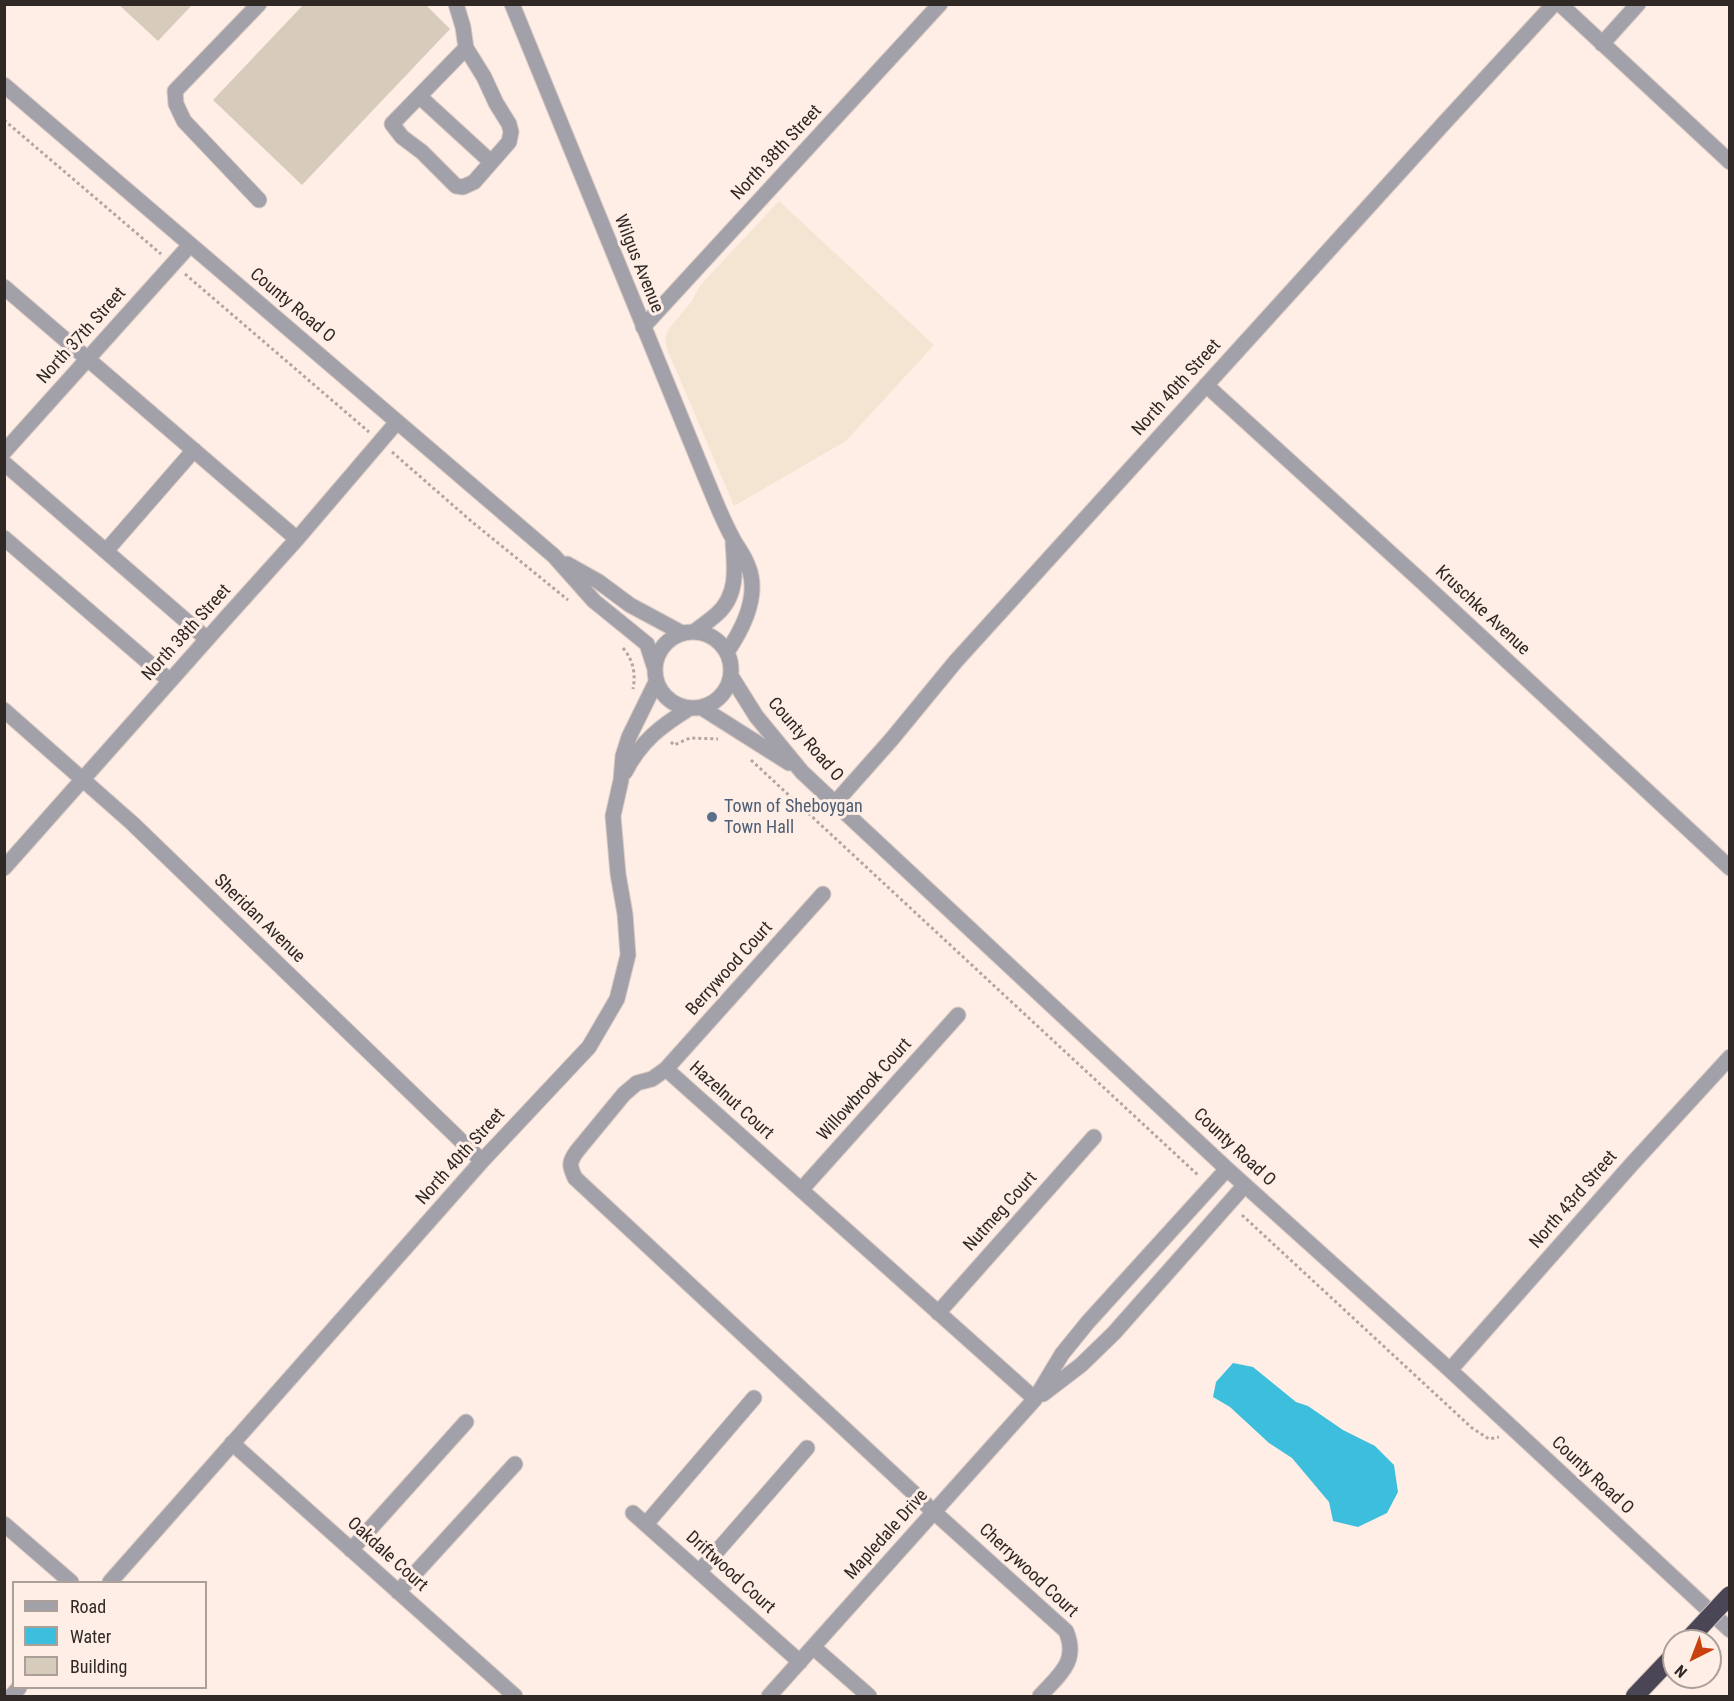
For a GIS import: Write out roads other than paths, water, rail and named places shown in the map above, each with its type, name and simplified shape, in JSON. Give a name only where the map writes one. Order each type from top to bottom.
[{"type":"highway","points":[[1698,1629],[1730,1595]]},
{"type":"highway","points":[[1635,1696],[1662,1667]]},
{"type":"street","points":[[259,4],[176,91],[176,104],[184,121],[259,200]]},
{"type":"street","points":[[456,4],[466,48],[484,77],[511,132],[509,142],[474,182],[456,186],[422,152],[402,137],[392,124],[466,48]]},
{"type":"street","name":"Wilgus Avenue","points":[[512,4],[643,327],[732,537],[748,566],[753,591],[746,615],[727,652]]},
{"type":"street","name":"North 38th Street","points":[[643,327],[940,4]]},
{"type":"street","name":"North 40th Street","points":[[835,803],[956,661],[1554,4]]},
{"type":"street","points":[[1560,4],[1730,162]]},
{"type":"street","points":[[1602,44],[1638,4]]},
{"type":"street","name":"County Road O","points":[[4,85],[554,556],[594,601],[647,644],[655,674]]},
{"type":"street","points":[[418,96],[491,162]]},
{"type":"street","name":"North 37th Street","points":[[4,452],[190,245]]},
{"type":"street","points":[[4,287],[297,539]]},
{"type":"street","name":"Kruschke Avenue","points":[[1206,385],[1730,868]]},
{"type":"street","name":"North 38th Street","points":[[4,868],[297,539],[397,422]]},
{"type":"street","points":[[106,551],[194,450]]},
{"type":"street","points":[[4,463],[207,639]]},
{"type":"street","name":"Wilgus Avenue","points":[[688,632],[717,614],[731,594],[735,571],[732,537]]},
{"type":"street","points":[[4,538],[170,681]]},
{"type":"street","name":"County Road O","points":[[554,556],[598,582],[630,606],[688,632]]},
{"type":"street","points":[[621,780],[632,759],[646,740],[660,728],[696,708],[712,704],[728,687],[731,664],[727,652],[707,634],[688,632],[671,638],[657,655],[655,674],[661,692],[679,706],[696,708],[802,772]]},
{"type":"street","name":"North 40th Street","points":[[111,1581],[482,1161],[589,1047],[617,999],[628,955],[613,816],[621,780],[623,756],[655,674]]},
{"type":"street","name":"County Road O","points":[[731,676],[756,716],[802,772],[1227,1169],[1450,1370],[1730,1630]]},
{"type":"street","name":"Sheridan Avenue","points":[[4,710],[132,823],[482,1161]]},
{"type":"street","name":"Berrywood Court","points":[[666,1070],[823,894]]},
{"type":"street","name":"Willowbrook Court","points":[[801,1190],[957,1015]]},
{"type":"street","name":"North 43rd Street","points":[[1450,1370],[1730,1057]]},
{"type":"street","name":"Hazelnut Court","points":[[934,1512],[575,1178],[570,1161],[624,1094],[637,1083],[652,1079],[666,1070],[1035,1399]]},
{"type":"street","name":"Nutmeg Court","points":[[938,1313],[1094,1137]]},
{"type":"street","name":"Mapledale Drive","points":[[769,1696],[1035,1399],[1062,1354],[1082,1330],[1227,1169]]},
{"type":"street","name":"Mapledale Drive","points":[[1035,1399],[1081,1365],[1114,1333],[1245,1185]]},
{"type":"street","points":[[646,1524],[754,1398]]},
{"type":"street","points":[[351,1550],[466,1422]]},
{"type":"street","name":"Oakdale Court","points":[[232,1443],[515,1696]]},
{"type":"street","points":[[699,1572],[807,1448]]},
{"type":"street","points":[[398,1592],[515,1464]]},
{"type":"street","name":"Cherrywood Court","points":[[934,1512],[1066,1631],[1071,1643],[1071,1656],[1067,1666],[1040,1696]]},
{"type":"street","name":"Driftwood Court","points":[[633,1513],[800,1662]]},
{"type":"street","points":[[4,1524],[70,1581]]},
{"type":"street","points":[[813,1647],[869,1696]]},
{"type":"water","points":[[1233,1363],[1253,1367],[1296,1402],[1308,1406],[1343,1430],[1375,1446],[1394,1465],[1398,1492],[1387,1513],[1358,1527],[1333,1521],[1329,1502],[1292,1458],[1269,1443],[1230,1407],[1213,1397],[1216,1382]]},
{"type":"place","name":"Town of Sheboygan Town Hall","points":[[712,817]]}]
